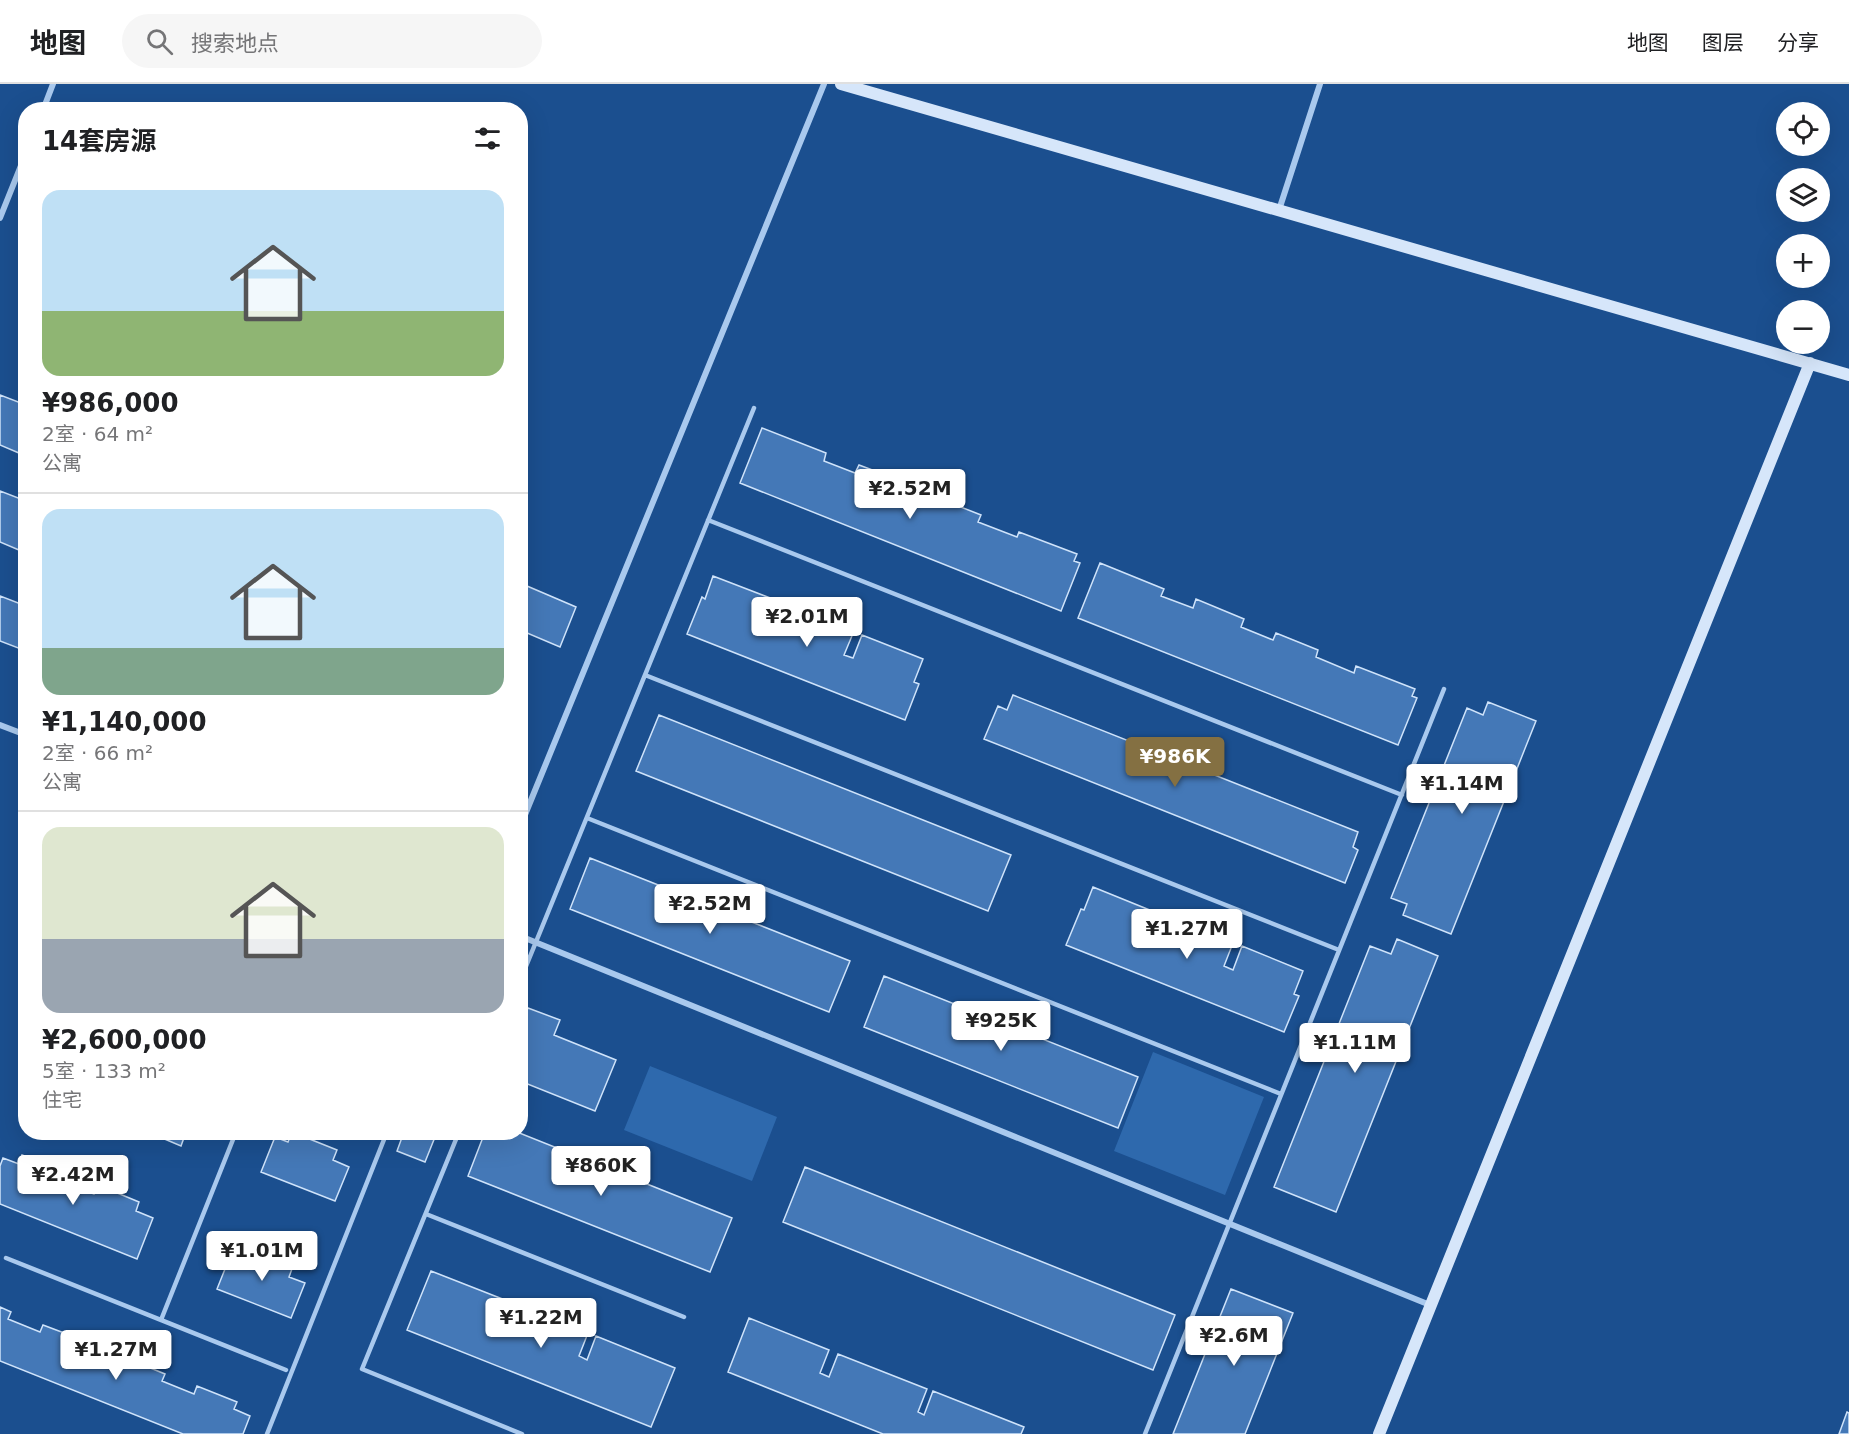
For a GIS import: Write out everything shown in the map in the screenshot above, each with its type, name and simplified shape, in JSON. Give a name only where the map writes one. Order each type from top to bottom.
[{"type":"street","points":[[46,102],[53,84]]},
{"type":"street","points":[[528,806],[824,84]]},
{"type":"street","points":[[841,84],[1849,375]]},
{"type":"street","points":[[1279,210],[1320,84]]},
{"type":"street","points":[[0,218],[18,173]]},
{"type":"street","points":[[1379,1434],[1810,363]]},
{"type":"street","points":[[0,725],[18,732]]},
{"type":"street","points":[[528,939],[1430,1305]]},
{"type":"lane","points":[[528,962],[754,408]]},
{"type":"lane","points":[[708,520],[1402,795]]},
{"type":"lane","points":[[645,675],[1339,950]]},
{"type":"lane","points":[[1145,1434],[1444,689]]},
{"type":"lane","points":[[587,818],[1281,1094]]},
{"type":"lane","points":[[160,1320],[233,1140]]},
{"type":"lane","points":[[267,1434],[382,1140]]},
{"type":"lane","points":[[456,1140],[362,1369],[522,1434]]},
{"type":"lane","points":[[426,1214],[684,1317]]},
{"type":"lane","points":[[6,1258],[286,1370]]},
{"type":"shaded area","points":[[1153,1052],[1264,1097],[1225,1195],[1114,1151]]},
{"type":"shaded area","points":[[650,1066],[777,1117],[752,1181],[624,1130]]},
{"type":"building","points":[[0,395],[18,402],[18,453],[0,445]]},
{"type":"building","points":[[762,428],[826,453],[824,461],[855,473],[859,465],[907,483],[903,493],[936,505],[938,498],[981,515],[978,522],[1017,537],[1019,532],[1077,554],[1074,561],[1080,563],[1061,611],[740,483]]},
{"type":"building","points":[[0,491],[18,498],[18,550],[0,542]]},
{"type":"building","points":[[1100,563],[1164,589],[1161,596],[1193,608],[1196,599],[1244,619],[1241,627],[1273,640],[1276,633],[1318,650],[1316,657],[1354,673],[1356,666],[1415,689],[1412,696],[1417,698],[1398,745],[1078,618]]},
{"type":"building","points":[[713,576],[778,601],[768,624],[780,628],[789,606],[854,631],[844,655],[853,658],[862,635],[923,659],[914,682],[919,684],[905,720],[687,634],[702,597],[705,599]]},
{"type":"building","points":[[528,586],[576,607],[560,647],[528,633]]},
{"type":"building","points":[[0,596],[18,603],[18,648],[0,641]]},
{"type":"building","points":[[1013,695],[1358,832],[1353,847],[1358,850],[1345,883],[984,739],[998,706],[1007,710]]},
{"type":"building","points":[[1488,702],[1536,721],[1451,934],[1403,915],[1407,904],[1391,898],[1467,708],[1483,715]]},
{"type":"building","points":[[659,715],[1011,855],[988,911],[636,771]]},
{"type":"building","points":[[590,858],[850,961],[829,1012],[570,909]]},
{"type":"building","points":[[1093,887],[1157,913],[1148,936],[1159,940],[1168,917],[1233,943],[1224,966],[1233,970],[1242,946],[1303,971],[1294,994],[1299,996],[1284,1032],[1066,945]]},
{"type":"building","points":[[1397,939],[1438,956],[1336,1212],[1274,1187],[1370,946],[1391,954]]},
{"type":"building","points":[[884,976],[1138,1077],[1118,1128],[864,1027]]},
{"type":"building","points":[[528,1008],[560,1020],[554,1035],[616,1060],[595,1111],[528,1084]]},
{"type":"building","points":[[528,1136],[732,1218],[710,1272],[468,1176],[482,1140],[528,1140]]},
{"type":"building","points":[[167,1140],[183,1140],[181,1146]]},
{"type":"building","points":[[274,1140],[288,1142],[289,1140],[312,1140],[337,1150],[333,1160],[349,1167],[335,1201],[261,1172]]},
{"type":"building","points":[[401,1140],[434,1140],[425,1162],[397,1151]]},
{"type":"building","points":[[22,1155],[63,1171],[59,1180],[94,1194],[98,1185],[139,1202],[136,1211],[153,1218],[137,1259],[0,1204],[0,1166],[3,1158],[19,1164]]},
{"type":"building","points":[[805,1167],[1175,1315],[1153,1370],[783,1222]]},
{"type":"building","points":[[249,1248],[293,1266],[289,1277],[305,1283],[291,1318],[217,1289],[231,1254],[244,1259]]},
{"type":"building","points":[[431,1271],[505,1300],[496,1323],[505,1327],[515,1304],[588,1333],[579,1356],[587,1360],[596,1336],[675,1368],[651,1427],[407,1330]]},
{"type":"building","points":[[1231,1289],[1293,1313],[1245,1434],[1173,1434]]},
{"type":"building","points":[[0,1307],[11,1312],[8,1319],[40,1332],[43,1325],[88,1342],[85,1350],[118,1363],[121,1356],[165,1374],[162,1381],[194,1394],[197,1386],[237,1402],[234,1409],[250,1416],[243,1434],[183,1434],[0,1361]]},
{"type":"building","points":[[749,1318],[829,1350],[820,1373],[829,1377],[838,1354],[927,1389],[918,1412],[924,1415],[933,1391],[1024,1427],[1021,1434],[883,1434],[728,1372]]},
{"type":"building","points":[[1847,1412],[1849,1413],[1849,1434],[1839,1434]]}]
